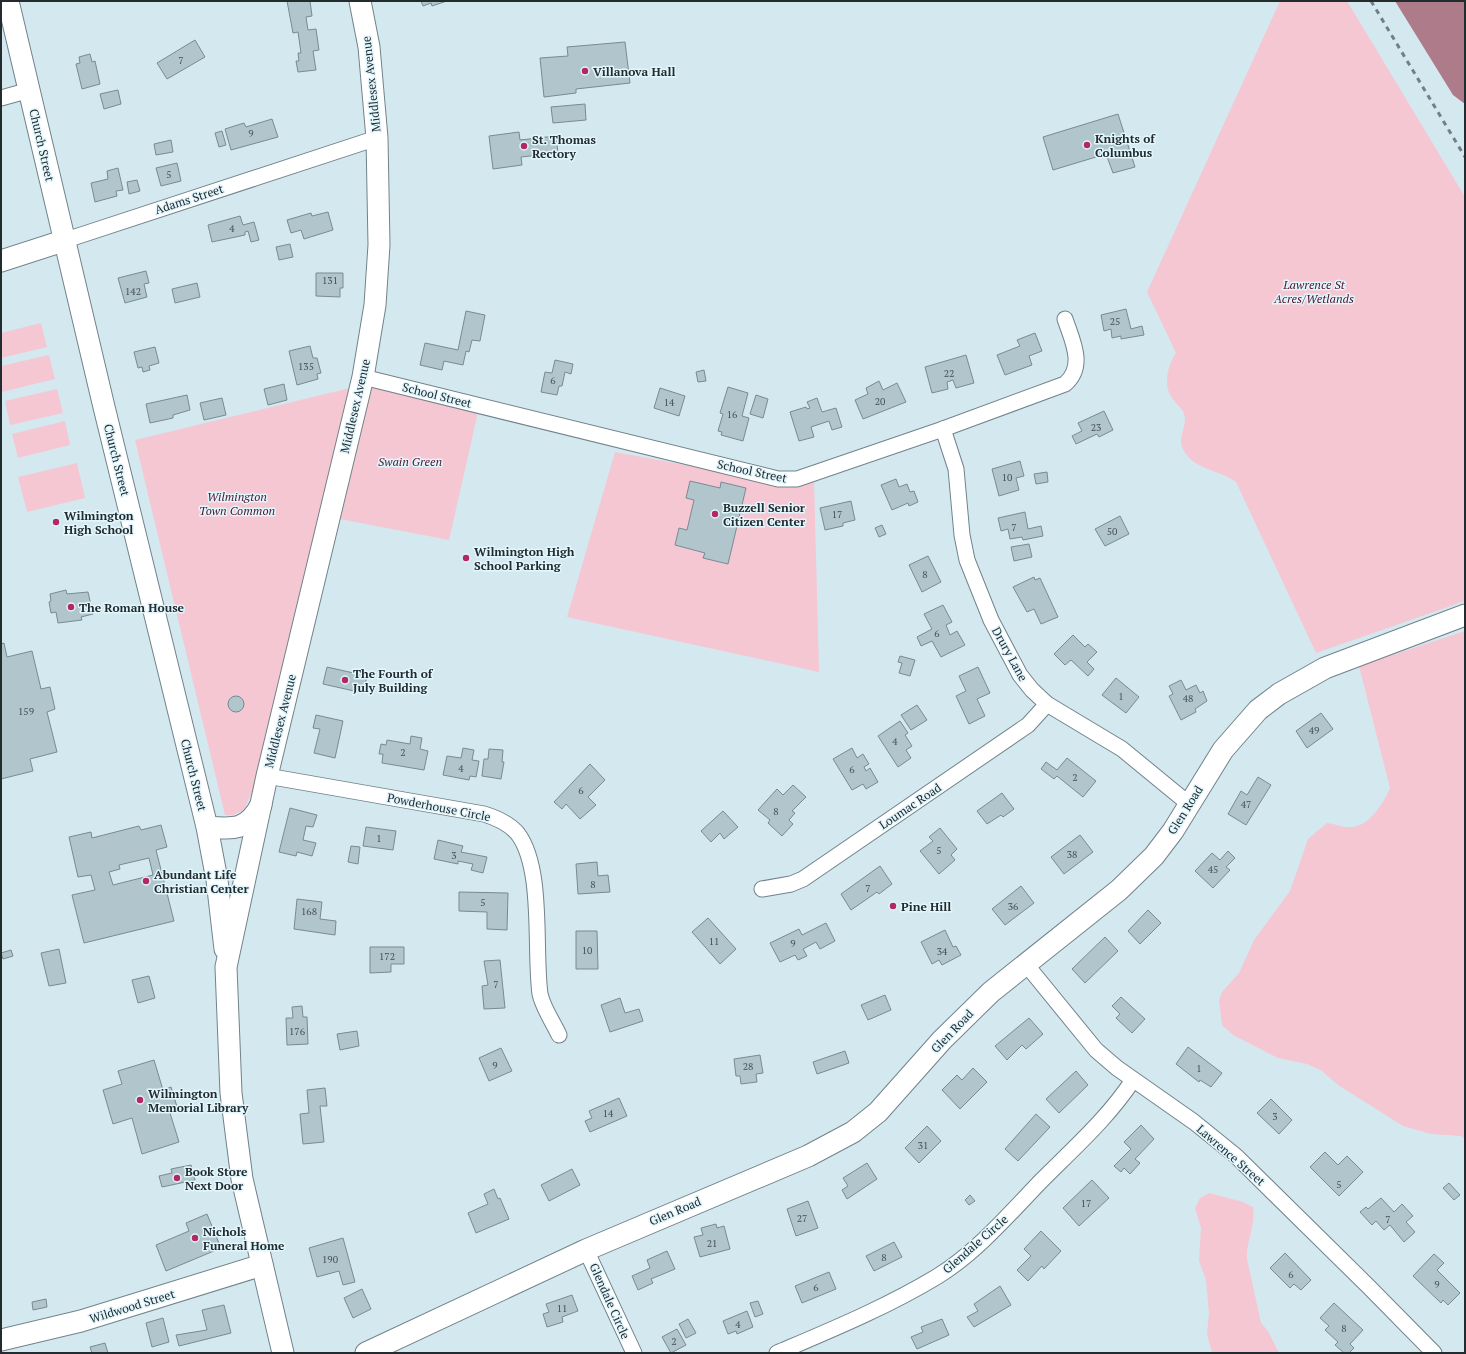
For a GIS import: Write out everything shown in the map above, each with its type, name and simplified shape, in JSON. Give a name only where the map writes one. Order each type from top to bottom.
[{"type":"street","name":"Church Street","points":[[8,1],[66,240],[104,407],[207,827],[217,880],[226,967]]},
{"type":"street","name":"Middlesex Avenue","points":[[282,1353],[242,1179],[231,1093],[226,967],[267,776],[372,331],[378,279],[377,138],[369,47],[360,1]]},
{"type":"street","points":[[1,98],[30,90]]},
{"type":"street","name":"Adams Street","points":[[1,261],[377,138]]},
{"type":"street","name":"School Street","points":[[362,377],[778,479],[802,478],[1061,386],[1070,380],[1076,370],[1076,356],[1065,319]]},
{"type":"street","name":"Drury Lane","points":[[943,429],[956,469],[962,539],[973,577],[991,620],[1014,664],[1029,686],[1047,704],[1122,749],[1189,804]]},
{"type":"street","name":"Glen Road","points":[[366,1353],[586,1250],[808,1156],[853,1132],[878,1112],[968,1013],[1026,963],[1119,890],[1137,874],[1154,856],[1173,831],[1212,765],[1236,734],[1258,710],[1279,694],[1310,675],[1342,661],[1465,615]]},
{"type":"street","name":"Loumac Road","points":[[762,889],[790,884],[803,879],[1028,725],[1036,719],[1047,704]]},
{"type":"street","name":"Powderhouse Circle","points":[[267,776],[484,814],[501,820],[513,829],[522,841],[530,862],[537,928],[540,994],[559,1035]]},
{"type":"street","name":"Middlesex Avenue","points":[[207,827],[228,829],[240,827],[253,817],[262,803]]},
{"type":"street","name":"Lawrence Street","points":[[1026,963],[1096,1050],[1133,1080],[1194,1122],[1236,1156],[1434,1353]]},
{"type":"street","name":"Glendale Circle","points":[[777,1353],[900,1297],[939,1276],[953,1266],[997,1226],[1109,1114],[1133,1080]]},
{"type":"street","name":"Glendale Circle","points":[[586,1250],[634,1353]]},
{"type":"street","name":"Wildwood Street","points":[[1,1340],[82,1321],[262,1265]]},
{"type":"green space","name":"Lawrence St Acres/Wetlands","points":[[1280,1],[1347,1],[1465,197],[1465,601],[1316,653],[1236,482],[1201,466],[1189,457],[1182,447],[1181,439],[1185,423],[1185,415],[1171,396],[1167,386],[1169,369],[1176,353],[1147,292]]},
{"type":"green space","points":[[41,323],[47,347],[1,358],[1,333]]},
{"type":"green space","points":[[49,355],[55,379],[2,392],[1,366]]},
{"type":"green space","name":"Swain Green","points":[[369,386],[478,412],[449,540],[340,519]]},
{"type":"green space","name":"Wilmington Town Common","points":[[350,388],[255,785],[244,810],[233,815],[225,815],[135,440]]},
{"type":"green space","points":[[57,389],[63,413],[10,425],[5,401]]},
{"type":"green space","points":[[65,421],[70,445],[18,458],[12,434]]},
{"type":"green space","points":[[615,452],[789,484],[814,480],[819,672],[567,617]]},
{"type":"green space","points":[[77,463],[85,498],[27,512],[18,477]]},
{"type":"green space","points":[[1465,631],[1465,1139],[1461,1136],[1431,1134],[1403,1126],[1338,1085],[1322,1071],[1307,1064],[1278,1058],[1233,1035],[1222,1025],[1219,1000],[1222,992],[1239,973],[1254,940],[1290,891],[1308,839],[1327,823],[1349,827],[1359,826],[1376,812],[1390,788],[1359,666]]},
{"type":"green space","points":[[1209,1193],[1243,1202],[1253,1207],[1254,1214],[1247,1259],[1261,1323],[1268,1331],[1279,1353],[1212,1353],[1207,1334],[1209,1313],[1206,1280],[1199,1261],[1201,1228],[1195,1208],[1200,1198]]},
{"type":"shaded area","points":[[1395,1],[1465,1],[1465,104],[1453,95]]},
{"type":"building","points":[[287,1],[310,1],[312,16],[306,17],[308,30],[316,29],[319,50],[313,51],[316,70],[298,72],[296,61],[299,61],[298,53],[301,53],[298,32],[293,33]]},
{"type":"building","points":[[421,1],[447,1],[432,6],[431,3],[423,6]]},
{"type":"building","points":[[195,40],[205,57],[167,79],[157,63]]},
{"type":"building","name":"Villanova Hall","points":[[625,42],[630,83],[576,89],[576,93],[544,97],[540,58],[568,56],[567,47]]},
{"type":"building","points":[[90,54],[92,62],[95,61],[100,84],[82,89],[76,64],[80,63],[79,57]]},
{"type":"building","points":[[118,90],[121,104],[104,109],[100,94]]},
{"type":"building","points":[[585,104],[586,120],[553,123],[551,107]]},
{"type":"building","name":"Knights of Columbus","points":[[1118,114],[1135,167],[1113,173],[1106,154],[1053,170],[1043,137]]},
{"type":"building","points":[[272,119],[278,137],[231,150],[225,129],[244,123],[246,127]]},
{"type":"building","points":[[222,131],[226,145],[219,147],[215,133]]},
{"type":"building","name":"St. Thomas Rectory","points":[[519,132],[520,140],[556,136],[558,153],[521,157],[522,165],[493,169],[489,136]]},
{"type":"building","points":[[171,140],[173,152],[156,155],[154,144]]},
{"type":"building","points":[[177,163],[181,181],[161,186],[156,168]]},
{"type":"building","points":[[118,168],[123,190],[116,191],[117,196],[95,202],[91,183],[108,179],[107,171]]},
{"type":"building","points":[[137,180],[140,191],[129,194],[127,182]]},
{"type":"building","points":[[328,212],[333,230],[304,239],[301,230],[291,233],[287,220],[311,213],[312,216]]},
{"type":"building","points":[[240,216],[243,225],[254,222],[259,240],[251,242],[248,231],[245,232],[245,235],[212,242],[208,225]]},
{"type":"building","points":[[290,244],[293,257],[279,260],[276,247]]},
{"type":"building","points":[[146,271],[149,283],[144,284],[147,297],[125,303],[118,278]]},
{"type":"building","points":[[316,273],[343,273],[343,288],[340,288],[340,297],[316,296]]},
{"type":"building","points":[[197,283],[200,297],[175,303],[172,289]]},
{"type":"building","points":[[1126,309],[1131,329],[1142,326],[1144,335],[1121,339],[1121,336],[1112,338],[1111,329],[1104,331],[1101,315]]},
{"type":"building","points":[[466,311],[485,315],[480,341],[472,340],[469,352],[466,351],[463,365],[444,361],[442,370],[420,365],[425,343],[458,350]]},
{"type":"building","points":[[1035,333],[1042,351],[1029,356],[1032,365],[1005,375],[997,355],[1020,346],[1017,340]]},
{"type":"building","points":[[310,346],[313,358],[317,358],[321,373],[317,374],[318,379],[297,385],[289,351]]},
{"type":"building","points":[[155,347],[159,363],[149,366],[150,370],[143,372],[142,367],[138,368],[134,352]]},
{"type":"building","points":[[966,355],[974,383],[956,388],[953,380],[947,382],[948,389],[932,393],[925,367]]},
{"type":"building","points":[[555,360],[573,364],[571,374],[565,372],[562,386],[559,386],[557,395],[541,392],[545,372],[552,373]]},
{"type":"building","points":[[704,370],[706,381],[698,382],[696,372]]},
{"type":"building","points":[[879,381],[883,390],[897,383],[906,402],[863,419],[855,400],[868,394],[866,388]]},
{"type":"building","points":[[284,384],[287,400],[268,405],[264,389]]},
{"type":"building","points":[[728,387],[748,393],[742,416],[749,418],[743,441],[721,435],[722,432],[718,431],[723,414],[720,413]]},
{"type":"building","points":[[660,388],[685,396],[679,416],[654,408]]},
{"type":"building","points":[[187,395],[190,410],[173,415],[173,418],[150,423],[146,404]]},
{"type":"building","points":[[756,395],[768,399],[763,418],[750,414]]},
{"type":"building","points":[[222,398],[226,415],[204,420],[200,403]]},
{"type":"building","points":[[817,398],[822,412],[836,408],[842,427],[832,430],[829,421],[811,427],[814,437],[799,441],[790,412],[806,407],[807,409],[810,408],[807,402]]},
{"type":"building","points":[[1104,411],[1113,430],[1099,437],[1097,434],[1076,444],[1072,436],[1082,431],[1078,423]]},
{"type":"building","points":[[1020,461],[1024,476],[1016,478],[1019,490],[999,496],[992,469]]},
{"type":"building","points":[[1047,472],[1048,482],[1036,484],[1034,474]]},
{"type":"building","points":[[896,479],[899,487],[907,484],[910,492],[914,491],[918,502],[909,506],[908,503],[892,510],[881,485]]},
{"type":"building","name":"Buzzell Senior Citizen Center","points":[[690,481],[720,488],[721,482],[746,488],[728,564],[703,558],[705,553],[675,545],[679,528],[687,530],[694,500],[686,498]]},
{"type":"building","points":[[851,501],[855,520],[843,523],[843,526],[825,530],[820,508]]},
{"type":"building","points":[[1025,512],[1028,529],[1041,526],[1043,536],[1023,540],[1022,537],[1010,539],[1008,529],[1001,531],[998,518]]},
{"type":"building","points":[[1120,516],[1129,534],[1105,546],[1095,529]]},
{"type":"building","points":[[882,525],[886,534],[879,537],[875,528]]},
{"type":"building","points":[[1029,544],[1032,557],[1014,561],[1011,547]]},
{"type":"building","points":[[928,556],[941,582],[922,592],[909,565]]},
{"type":"building","points":[[1034,577],[1035,580],[1040,578],[1058,617],[1041,624],[1034,609],[1027,612],[1013,587]]},
{"type":"building","name":"The Roman House","points":[[66,590],[67,594],[88,592],[93,614],[81,617],[82,620],[58,623],[56,612],[51,613],[49,602],[51,601],[50,594]]},
{"type":"building","points":[[943,605],[952,622],[946,625],[950,635],[957,631],[965,645],[941,657],[932,641],[921,646],[917,637],[932,629],[924,614]]},
{"type":"building","points":[[1073,635],[1085,647],[1088,644],[1097,652],[1087,662],[1094,669],[1088,676],[1071,660],[1065,665],[1054,654]]},
{"type":"building","points":[[4,643],[7,657],[32,651],[41,689],[50,687],[55,709],[47,712],[57,752],[30,759],[33,771],[1,779],[1,644]]},
{"type":"building","points":[[900,656],[915,660],[910,676],[899,673],[902,663],[898,662]]},
{"type":"building","name":"The Fourth of July Building","points":[[327,667],[367,676],[363,693],[323,684]]},
{"type":"building","points":[[978,667],[990,693],[977,699],[985,716],[969,724],[956,696],[966,691],[959,676]]},
{"type":"building","points":[[1116,678],[1139,697],[1126,713],[1102,695]]},
{"type":"building","points":[[1181,680],[1186,690],[1196,685],[1200,693],[1203,691],[1207,701],[1195,709],[1196,712],[1181,720],[1169,696],[1173,694],[1169,686]]},
{"type":"building","points":[[236,696],[242,698],[244,704],[242,710],[236,712],[230,710],[228,704],[230,698]]},
{"type":"building","points":[[917,705],[927,720],[911,730],[901,715]]},
{"type":"building","points":[[1321,713],[1333,729],[1307,748],[1296,731]]},
{"type":"building","points":[[316,715],[343,721],[335,758],[314,753],[320,729],[313,728]]},
{"type":"building","points":[[900,721],[908,733],[905,735],[912,746],[906,750],[911,758],[898,767],[878,736]]},
{"type":"building","points":[[411,736],[422,738],[420,749],[428,751],[424,770],[382,763],[383,754],[379,754],[381,744],[386,745],[387,740],[410,744]]},
{"type":"building","points":[[463,748],[474,750],[472,760],[479,761],[476,777],[470,776],[469,780],[443,775],[447,756],[461,758]]},
{"type":"building","points":[[852,748],[857,758],[863,754],[869,764],[864,767],[866,771],[870,768],[878,782],[866,789],[863,784],[852,790],[833,759]]},
{"type":"building","points":[[489,749],[503,750],[502,762],[504,762],[501,779],[482,776],[484,759],[488,759]]},
{"type":"building","points":[[1067,758],[1096,781],[1083,797],[1057,776],[1054,779],[1041,769],[1046,762],[1057,770]]},
{"type":"building","points":[[590,764],[605,780],[588,797],[596,805],[580,819],[566,804],[562,809],[554,802]]},
{"type":"building","points":[[1258,777],[1271,785],[1246,825],[1228,814],[1241,791],[1247,795]]},
{"type":"building","points":[[793,785],[806,797],[792,811],[795,813],[789,820],[793,824],[782,836],[768,823],[770,820],[758,810],[777,789],[783,795]]},
{"type":"building","points":[[1002,793],[1014,809],[1003,817],[1001,815],[987,824],[977,811]]},
{"type":"building","points":[[290,808],[317,815],[313,827],[306,826],[303,840],[316,843],[312,856],[297,852],[296,856],[279,852]]},
{"type":"building","points":[[723,811],[738,827],[724,839],[720,833],[711,842],[701,831]]},
{"type":"building","name":"Abundant Life Christian Center","points":[[161,825],[167,847],[156,850],[174,921],[84,943],[72,895],[95,890],[91,875],[78,877],[69,837],[91,832],[92,838],[139,826],[141,830]],"holes":[[[149,858],[153,875],[113,885],[109,872],[120,869],[119,865]]]},
{"type":"building","points":[[366,827],[396,831],[393,850],[363,846]]},
{"type":"building","points":[[940,828],[957,849],[951,855],[955,860],[939,874],[920,851],[933,841],[929,837]]},
{"type":"building","points":[[1080,835],[1093,852],[1064,874],[1051,857]]},
{"type":"building","points":[[438,840],[463,846],[461,852],[487,857],[483,873],[471,870],[473,864],[458,861],[458,864],[434,859]]},
{"type":"building","points":[[351,846],[360,847],[358,864],[348,862]]},
{"type":"building","points":[[1228,851],[1235,858],[1226,867],[1230,870],[1213,888],[1195,871],[1212,853],[1220,860]]},
{"type":"building","points":[[597,862],[598,876],[608,875],[610,892],[578,894],[576,864]]},
{"type":"building","points":[[880,866],[892,884],[879,894],[877,892],[851,910],[841,894]]},
{"type":"building","points":[[1021,886],[1034,903],[1005,925],[992,909]]},
{"type":"building","points":[[459,892],[508,893],[507,930],[487,929],[487,912],[459,911]]},
{"type":"building","points":[[297,899],[322,902],[320,919],[336,921],[335,935],[294,929]]},
{"type":"building","points":[[1148,910],[1161,923],[1140,944],[1128,931]]},
{"type":"building","points":[[708,918],[736,949],[720,964],[692,932]]},
{"type":"building","points":[[826,923],[835,941],[820,949],[816,942],[803,949],[807,956],[798,960],[795,955],[780,962],[770,943],[799,929],[802,935]]},
{"type":"building","points":[[945,930],[953,947],[956,946],[961,955],[942,965],[939,960],[932,964],[921,942]]},
{"type":"building","points":[[576,931],[597,931],[598,969],[576,969]]},
{"type":"building","points":[[1105,937],[1118,951],[1085,983],[1072,969]]},
{"type":"building","points":[[370,947],[404,947],[404,964],[391,964],[391,972],[370,973]]},
{"type":"building","points":[[59,949],[66,983],[49,986],[41,953]]},
{"type":"building","points":[[11,950],[13,956],[3,959],[1,953]]},
{"type":"building","points":[[500,960],[505,1008],[484,1009],[482,986],[488,985],[484,961]]},
{"type":"building","points":[[149,976],[155,998],[138,1003],[132,980]]},
{"type":"building","points":[[885,995],[891,1010],[868,1020],[861,1005]]},
{"type":"building","points":[[1121,997],[1145,1019],[1132,1033],[1116,1018],[1120,1014],[1112,1006]]},
{"type":"building","points":[[620,998],[625,1013],[639,1009],[643,1021],[610,1032],[601,1005]]},
{"type":"building","points":[[302,1006],[303,1017],[307,1017],[308,1044],[287,1045],[286,1018],[293,1018],[292,1007]]},
{"type":"building","points":[[1029,1018],[1043,1034],[1026,1049],[1022,1045],[1007,1060],[995,1046]]},
{"type":"building","points":[[357,1031],[359,1046],[340,1050],[337,1034]]},
{"type":"building","points":[[1188,1047],[1222,1073],[1211,1087],[1200,1080],[1199,1082],[1176,1064]]},
{"type":"building","points":[[501,1048],[512,1071],[489,1081],[479,1058]]},
{"type":"building","points":[[845,1051],[849,1063],[817,1074],[813,1062]]},
{"type":"building","points":[[760,1055],[763,1073],[756,1074],[757,1082],[741,1084],[740,1076],[736,1076],[734,1059]]},
{"type":"building","name":"Wilmington Memorial Library","points":[[154,1060],[163,1090],[171,1087],[178,1110],[170,1113],[179,1142],[142,1154],[132,1118],[113,1124],[103,1090],[122,1084],[118,1071]]},
{"type":"building","points":[[973,1068],[987,1082],[960,1109],[942,1090],[957,1075],[962,1080]]},
{"type":"building","points":[[1076,1071],[1088,1085],[1059,1113],[1046,1099]]},
{"type":"building","points":[[325,1088],[327,1106],[320,1106],[324,1142],[303,1144],[300,1114],[309,1113],[307,1090]]},
{"type":"building","points":[[619,1098],[627,1116],[590,1132],[585,1121],[592,1118],[589,1111]]},
{"type":"building","points":[[1271,1099],[1292,1120],[1279,1134],[1257,1113]]},
{"type":"building","points":[[1036,1114],[1050,1127],[1018,1161],[1005,1149]]},
{"type":"building","points":[[1141,1125],[1154,1139],[1135,1159],[1140,1163],[1130,1174],[1124,1168],[1121,1172],[1114,1166],[1131,1149],[1124,1142]]},
{"type":"building","points":[[927,1126],[941,1141],[919,1163],[905,1148]]},
{"type":"building","points":[[1325,1152],[1338,1165],[1347,1156],[1363,1172],[1339,1196],[1310,1167]]},
{"type":"building","points":[[867,1163],[877,1179],[847,1199],[842,1190],[848,1186],[843,1178]]},
{"type":"building","name":"Book Store Next Door","points":[[191,1165],[195,1180],[162,1187],[159,1176],[172,1173],[171,1169]]},
{"type":"building","points":[[572,1169],[580,1185],[549,1201],[541,1185]]},
{"type":"building","points":[[1092,1180],[1109,1198],[1079,1226],[1063,1208]]},
{"type":"building","points":[[1449,1183],[1460,1195],[1454,1200],[1443,1188]]},
{"type":"building","points":[[494,1189],[498,1199],[500,1198],[509,1219],[476,1233],[468,1213],[488,1204],[484,1194]]},
{"type":"building","points":[[970,1195],[975,1201],[969,1205],[965,1200]]},
{"type":"building","points":[[1381,1198],[1394,1212],[1402,1204],[1413,1216],[1406,1222],[1415,1232],[1404,1242],[1390,1225],[1384,1230],[1376,1221],[1372,1225],[1360,1212],[1366,1207],[1368,1209]]},
{"type":"building","points":[[808,1201],[818,1228],[796,1236],[787,1209]]},
{"type":"building","name":"Nichols Funeral Home","points":[[207,1214],[221,1248],[166,1271],[156,1245],[189,1231],[186,1223]]},
{"type":"building","points":[[716,1224],[717,1228],[724,1226],[730,1249],[700,1257],[694,1237],[703,1235],[701,1228]]},
{"type":"building","points":[[1041,1231],[1061,1251],[1044,1269],[1042,1266],[1028,1281],[1017,1270],[1031,1256],[1024,1249]]},
{"type":"building","points":[[343,1238],[355,1282],[343,1285],[339,1271],[317,1277],[309,1248]]},
{"type":"building","points":[[894,1242],[902,1257],[874,1271],[866,1256]]},
{"type":"building","points":[[667,1251],[675,1269],[651,1279],[653,1283],[638,1290],[632,1276],[650,1268],[647,1260]]},
{"type":"building","points":[[1285,1253],[1311,1280],[1301,1290],[1294,1284],[1290,1288],[1270,1268]]},
{"type":"building","points":[[1434,1254],[1444,1263],[1437,1270],[1460,1293],[1448,1305],[1443,1300],[1441,1303],[1413,1276]]},
{"type":"building","points":[[829,1272],[836,1289],[802,1303],[795,1286]]},
{"type":"building","points":[[1000,1286],[1011,1305],[974,1327],[967,1317],[978,1311],[974,1304]]},
{"type":"building","points":[[362,1289],[371,1309],[353,1318],[344,1298]]},
{"type":"building","points":[[572,1295],[578,1311],[562,1317],[563,1322],[547,1327],[543,1314],[549,1312],[546,1304]]},
{"type":"building","points":[[46,1299],[47,1307],[33,1310],[32,1302]]},
{"type":"building","points":[[758,1301],[763,1314],[755,1317],[750,1303]]},
{"type":"building","points":[[1334,1303],[1363,1330],[1350,1344],[1354,1348],[1349,1353],[1344,1353],[1335,1345],[1338,1342],[1325,1330],[1329,1326],[1320,1318]]},
{"type":"building","points":[[224,1305],[231,1333],[179,1346],[176,1335],[207,1330],[202,1310]]},
{"type":"building","points":[[747,1311],[753,1327],[737,1334],[736,1331],[728,1334],[723,1321]]},
{"type":"building","points":[[163,1318],[169,1342],[152,1347],[146,1323]]},
{"type":"building","points":[[688,1319],[696,1333],[686,1338],[679,1324]]},
{"type":"building","points":[[942,1319],[949,1335],[917,1349],[911,1337],[923,1332],[921,1327]]},
{"type":"building","points":[[677,1329],[686,1345],[671,1353],[662,1337]]},
{"type":"building","points":[[105,1343],[108,1353],[92,1353],[90,1347]]},
{"type":"railway","points":[[1371,1],[1465,157]]},
{"type":"place","name":"Villanova Hall","points":[[585,71]]},
{"type":"place","name":"Knights of Columbus","points":[[1087,145]]},
{"type":"place","name":"St. Thomas Rectory","points":[[524,146]]},
{"type":"place","name":"Buzzell Senior Citizen Center","points":[[715,514]]},
{"type":"place","name":"Wilmington High School","points":[[56,522]]},
{"type":"place","name":"Wilmington High School Parking","points":[[466,558]]},
{"type":"place","name":"The Roman House","points":[[71,607]]},
{"type":"place","name":"The Fourth of July Building","points":[[345,680]]},
{"type":"place","name":"Abundant Life Christian Center","points":[[146,881]]},
{"type":"place","name":"Pine Hill","points":[[893,906]]},
{"type":"place","name":"Wilmington Memorial Library","points":[[140,1100]]},
{"type":"place","name":"Book Store Next Door","points":[[177,1178]]},
{"type":"place","name":"Nichols Funeral Home","points":[[195,1238]]}]
